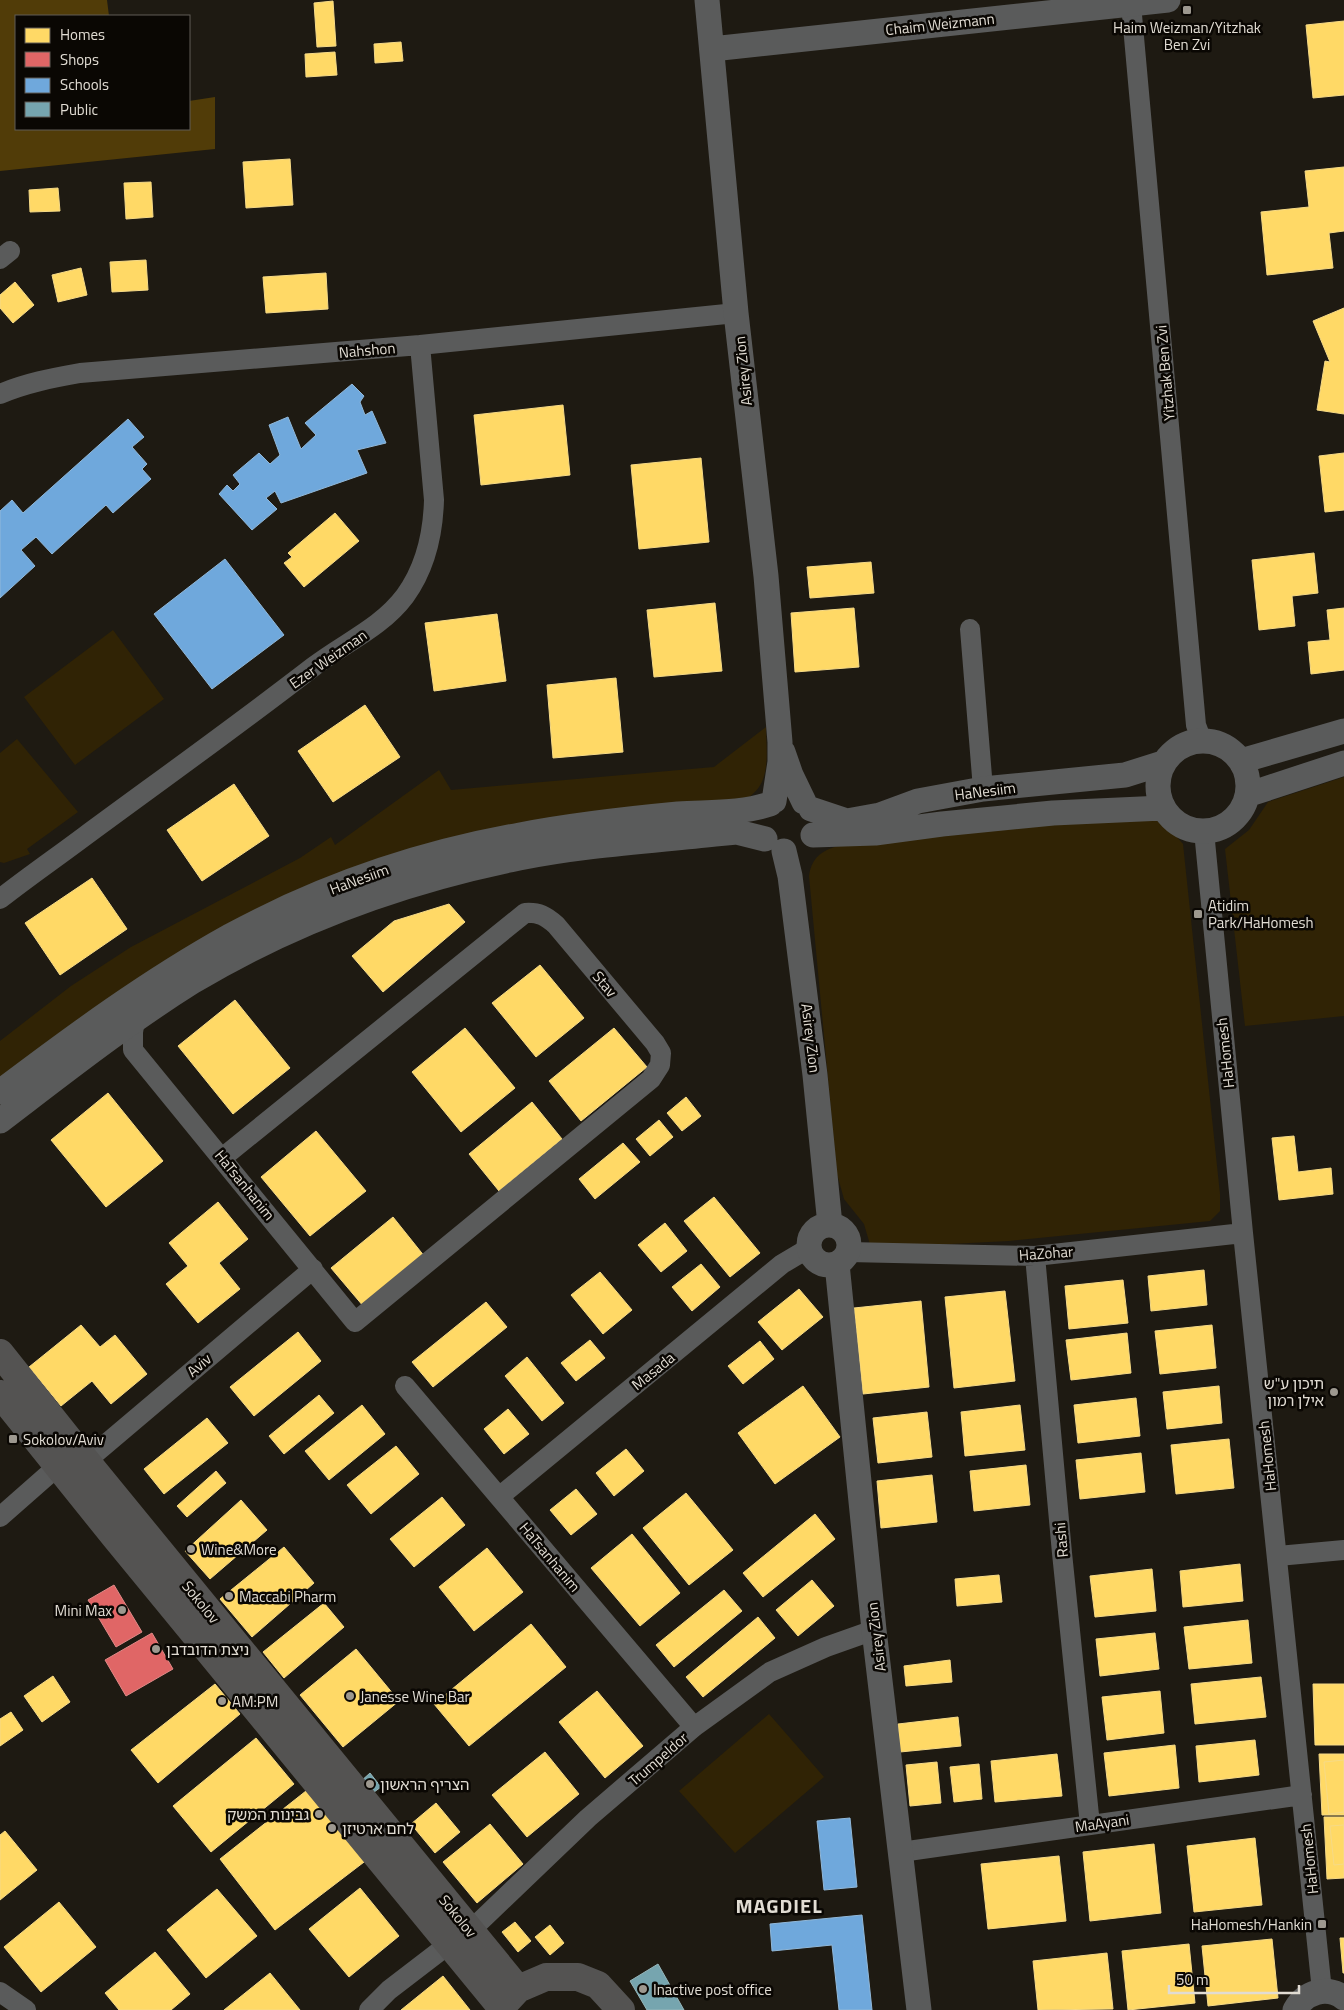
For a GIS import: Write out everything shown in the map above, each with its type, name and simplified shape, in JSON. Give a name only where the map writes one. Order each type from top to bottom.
[{"type":"main road","name":"Sokolov","points":[[0,1353],[460,1937],[506,2002]]},
{"type":"main road","name":"Sokolov","points":[[0,1394],[58,1466],[460,1937]]},
{"type":"main road","points":[[506,2002],[546,1977],[578,1977],[598,1985],[621,2010]]},
{"type":"street","name":"Asirey Zion","points":[[707,0],[736,312],[766,576],[780,742],[780,762],[772,803]]},
{"type":"street","name":"Chaim Weizmann","points":[[712,48],[1168,0]]},
{"type":"street","name":"Yitzhak Ben Zvi","points":[[1131,4],[1196,725],[1202,741]]},
{"type":"street","name":"Nahshon","points":[[0,394],[38,381],[80,374],[420,346],[736,312]]},
{"type":"street","name":"Ezer Weizman","points":[[0,899],[315,666],[372,628],[389,614],[404,596],[418,576],[428,550],[434,521],[434,500],[420,346]]},
{"type":"street","points":[[970,629],[983,790]]},
{"type":"street","points":[[1241,761],[1344,731]]},
{"type":"street","points":[[1202,741],[1217,743],[1230,750],[1241,761],[1246,771],[1247,794],[1243,807],[1225,825],[1204,831],[1191,830],[1170,818],[1163,808],[1158,794],[1158,778],[1163,763],[1173,751],[1187,744],[1202,741]]},
{"type":"street","name":"Asirey Zion","points":[[780,742],[791,775],[808,805]]},
{"type":"street","name":"HaNesiim","points":[[808,805],[847,822],[880,815],[918,801],[983,790],[1125,775],[1163,763]]},
{"type":"street","points":[[1247,794],[1344,763]]},
{"type":"street","points":[[789,797],[808,805],[815,817],[816,826],[809,842],[802,848],[793,851],[775,845],[762,832],[762,817],[772,803],[789,797]]},
{"type":"street","name":"HaNesiim","points":[[0,1092],[109,1012],[196,956],[275,914],[362,877],[465,846],[548,829],[606,821],[745,810],[772,803]]},
{"type":"street","name":"HaNesiim","points":[[813,835],[875,833],[1052,813],[1163,808]]},
{"type":"street","name":"HaHomesh","points":[[1204,831],[1243,1233],[1302,1795],[1333,1995]]},
{"type":"street","name":"HaNesiim","points":[[0,1121],[100,1045],[193,982],[233,959],[279,937],[372,898],[419,883],[521,858],[566,851],[737,832],[775,845]]},
{"type":"street","name":"Asirey Zion","points":[[775,845],[790,876],[814,1065],[830,1226]]},
{"type":"street","name":"Ezer Weizman","points":[[0,881],[12,880],[40,869]]},
{"type":"street","name":"Stav","points":[[222,1158],[525,913],[536,912],[545,916],[556,925],[654,1043],[661,1053],[660,1065],[652,1079],[355,1322]]},
{"type":"street","points":[[100,1045],[109,1044],[134,1050],[133,1032],[135,1020]]},
{"type":"street","name":"HaTsanhanim","points":[[134,1050],[355,1322]]},
{"type":"street","points":[[830,1226],[844,1232],[849,1245],[842,1258],[822,1264],[816,1261],[809,1248],[812,1234],[817,1229],[830,1226]]},
{"type":"street","name":"HaZohar","points":[[842,1258],[1035,1256],[1243,1233]]},
{"type":"street","name":"Masada","points":[[499,1497],[782,1264],[809,1248]]},
{"type":"street","name":"Rashi","points":[[1035,1256],[1062,1553],[1090,1824]]},
{"type":"street","name":"Asirey Zion","points":[[842,1258],[874,1630],[919,2010]]},
{"type":"street","name":"Aviv","points":[[86,1461],[313,1269]]},
{"type":"street","name":"HaTsanhanim","points":[[405,1386],[694,1727]]},
{"type":"street","points":[[0,1517],[58,1466]]},
{"type":"street","points":[[1278,1556],[1344,1550]]},
{"type":"street","name":"Trumpeldor","points":[[369,2010],[389,1990],[460,1937],[588,1818],[694,1727],[770,1672],[826,1647],[874,1630]]},
{"type":"street","name":"MaAyani","points":[[901,1852],[1302,1795]]},
{"type":"street","points":[[0,1992],[26,2010]]},
{"type":"street","points":[[1295,2010],[1306,1997],[1333,1995]]},
{"type":"shaded area","points":[[0,0],[107,0],[109,15],[15,15],[15,130],[190,130],[190,101],[215,97],[215,149],[0,171]]},
{"type":"shaded area","points":[[113,630],[164,699],[75,765],[24,697]]},
{"type":"shaded area","points":[[766,727],[767,758],[765,773],[758,789],[744,801],[533,826],[0,1082],[0,1041],[71,986],[131,947],[300,858],[331,837],[335,845],[439,770],[451,790],[714,767]]},
{"type":"shaded area","points":[[17,739],[78,812],[27,849],[30,854],[4,863],[0,862],[0,753]]},
{"type":"shaded area","points":[[1344,777],[1344,1016],[1245,1026],[1225,849],[1249,830],[1268,802]]},
{"type":"shaded area","points":[[1135,816],[1157,821],[1172,832],[1183,844],[1220,1194],[1220,1211],[1210,1221],[1009,1241],[871,1248],[864,1224],[844,1199],[837,1174],[809,876],[812,865],[824,852],[841,845]]},
{"type":"shaded area","points":[[769,1714],[824,1777],[735,1853],[679,1791]]},
{"type":"building: Homes","points":[[333,1],[336,46],[317,47],[314,3]]},
{"type":"building: Homes","points":[[1344,21],[1344,95],[1313,98],[1306,25]]},
{"type":"building: Homes","points":[[401,42],[403,61],[375,63],[374,44]]},
{"type":"building: Homes","points":[[335,52],[337,75],[306,77],[305,54]]},
{"type":"building: Homes","points":[[290,159],[293,205],[246,208],[243,162]]},
{"type":"building: Homes","points":[[1344,167],[1344,231],[1329,233],[1333,268],[1267,275],[1261,212],[1309,207],[1305,171]]},
{"type":"building: Homes","points":[[151,182],[153,217],[126,219],[124,183]]},
{"type":"building: Homes","points":[[58,188],[60,211],[30,212],[29,190]]},
{"type":"building: Homes","points":[[146,260],[148,290],[112,292],[110,262]]},
{"type":"building: Homes","points":[[81,268],[87,295],[58,302],[52,275]]},
{"type":"building: Homes","points":[[326,273],[328,309],[266,313],[263,277]]},
{"type":"building: Homes","points":[[15,282],[34,305],[13,323],[0,308],[0,295]]},
{"type":"building: Homes","points":[[1344,308],[1344,414],[1317,410],[1325,361],[1330,362],[1313,321]]},
{"type":"building: Homes","points":[[563,405],[570,475],[481,485],[474,415]]},
{"type":"building: Homes","points":[[1344,453],[1344,510],[1325,512],[1319,456]]},
{"type":"building: Homes","points":[[701,458],[709,542],[639,549],[631,465]]},
{"type":"building: Homes","points":[[335,513],[359,541],[304,587],[284,563],[292,557],[288,553]]},
{"type":"building: Homes","points":[[1314,553],[1318,593],[1292,596],[1295,626],[1259,630],[1252,560]]},
{"type":"building: Homes","points":[[871,562],[874,593],[810,598],[807,567]]},
{"type":"building: Homes","points":[[715,603],[722,671],[654,677],[647,610]]},
{"type":"building: Homes","points":[[854,608],[859,667],[795,672],[791,613]]},
{"type":"building: Homes","points":[[1344,608],[1344,670],[1311,674],[1308,642],[1330,640],[1327,610]]},
{"type":"building: Homes","points":[[497,614],[506,681],[434,691],[425,623]]},
{"type":"building: Homes","points":[[616,678],[623,752],[553,758],[547,685]]},
{"type":"building: Homes","points":[[365,705],[400,757],[333,802],[298,751]]},
{"type":"building: Homes","points":[[234,784],[269,836],[202,881],[167,830]]},
{"type":"building: Homes","points":[[92,878],[127,929],[60,975],[25,923]]},
{"type":"building: Homes","points":[[449,904],[465,922],[383,992],[352,956],[394,921]]},
{"type":"building: Homes","points":[[540,965],[584,1018],[536,1057],[492,1003]]},
{"type":"building: Homes","points":[[235,1000],[290,1068],[233,1114],[178,1046]]},
{"type":"building: Homes","points":[[465,1028],[515,1088],[461,1132],[412,1072]]},
{"type":"building: Homes","points":[[614,1028],[647,1067],[581,1121],[549,1081]]},
{"type":"building: Homes","points":[[108,1093],[163,1161],[106,1207],[51,1140]]},
{"type":"building: Homes","points":[[686,1097],[701,1116],[682,1131],[667,1113]]},
{"type":"building: Homes","points":[[532,1102],[562,1139],[499,1191],[469,1154]]},
{"type":"building: Homes","points":[[659,1120],[673,1137],[650,1156],[636,1139]]},
{"type":"building: Homes","points":[[316,1131],[366,1191],[310,1236],[261,1177]]},
{"type":"building: Homes","points":[[1294,1136],[1298,1172],[1331,1168],[1333,1194],[1279,1200],[1272,1138]]},
{"type":"building: Homes","points":[[623,1143],[640,1162],[595,1199],[579,1179]]},
{"type":"building: Homes","points":[[714,1197],[760,1253],[730,1277],[684,1221]]},
{"type":"building: Homes","points":[[218,1202],[248,1239],[219,1263],[240,1289],[198,1323],[166,1284],[188,1266],[169,1243]]},
{"type":"building: Homes","points":[[393,1217],[425,1257],[364,1307],[331,1268]]},
{"type":"building: Homes","points":[[665,1223],[687,1251],[661,1272],[638,1245]]},
{"type":"building: Homes","points":[[701,1264],[720,1287],[692,1311],[672,1287]]},
{"type":"building: Homes","points":[[1204,1270],[1207,1305],[1151,1311],[1148,1276]]},
{"type":"building: Homes","points":[[600,1272],[632,1310],[603,1334],[571,1295]]},
{"type":"building: Homes","points":[[1123,1280],[1128,1323],[1069,1329],[1065,1286]]},
{"type":"building: Homes","points":[[799,1289],[823,1317],[782,1350],[758,1322]]},
{"type":"building: Homes","points":[[1005,1291],[1015,1381],[954,1388],[945,1297]]},
{"type":"building: Homes","points":[[921,1301],[929,1387],[863,1394],[854,1308]]},
{"type":"building: Homes","points":[[486,1302],[507,1327],[433,1387],[412,1362]]},
{"type":"building: Homes","points":[[81,1325],[100,1347],[115,1335],[147,1374],[111,1404],[92,1381],[61,1406],[29,1367]]},
{"type":"building: Homes","points":[[1212,1325],[1216,1368],[1160,1374],[1155,1331]]},
{"type":"building: Homes","points":[[298,1332],[321,1361],[254,1416],[230,1387]]},
{"type":"building: Homes","points":[[1127,1333],[1131,1373],[1071,1380],[1066,1340]]},
{"type":"building: Homes","points":[[590,1340],[605,1358],[576,1381],[561,1363]]},
{"type":"building: Homes","points":[[760,1341],[774,1359],[743,1384],[728,1366]]},
{"type":"building: Homes","points":[[527,1357],[564,1403],[542,1421],[505,1376]]},
{"type":"building: Homes","points":[[803,1386],[840,1437],[775,1484],[738,1433]]},
{"type":"building: Homes","points":[[1219,1386],[1222,1423],[1167,1429],[1163,1392]]},
{"type":"building: Homes","points":[[319,1395],[334,1413],[284,1454],[269,1436]]},
{"type":"building: Homes","points":[[1136,1398],[1140,1436],[1078,1443],[1074,1405]]},
{"type":"building: Homes","points":[[362,1405],[385,1434],[329,1480],[305,1451]]},
{"type":"building: Homes","points":[[1020,1405],[1025,1450],[965,1456],[961,1412]]},
{"type":"building: Homes","points":[[508,1409],[529,1434],[504,1454],[484,1429]]},
{"type":"building: Homes","points":[[927,1412],[932,1457],[878,1463],[873,1418]]},
{"type":"building: Homes","points":[[207,1418],[228,1443],[164,1494],[144,1469]]},
{"type":"building: Homes","points":[[1229,1439],[1234,1488],[1176,1494],[1171,1445]]},
{"type":"building: Homes","points":[[396,1446],[419,1474],[371,1514],[347,1485]]},
{"type":"building: Homes","points":[[626,1449],[644,1471],[614,1496],[596,1473]]},
{"type":"building: Homes","points":[[1141,1453],[1145,1492],[1080,1499],[1076,1460]]},
{"type":"building: Homes","points":[[1026,1465],[1030,1505],[974,1511],[970,1471]]},
{"type":"building: Homes","points":[[216,1471],[226,1483],[187,1517],[177,1506]]},
{"type":"building: Homes","points":[[932,1475],[937,1522],[881,1528],[877,1481]]},
{"type":"building: Homes","points":[[576,1489],[597,1514],[571,1535],[550,1510]]},
{"type":"building: Homes","points":[[686,1493],[733,1550],[689,1585],[643,1528]]},
{"type":"building: Homes","points":[[442,1497],[465,1525],[414,1567],[390,1539]]},
{"type":"building: Homes","points":[[241,1500],[267,1530],[210,1579],[185,1551]]},
{"type":"building: Homes","points":[[815,1514],[835,1539],[763,1597],[743,1573]]},
{"type":"building: Homes","points":[[632,1534],[680,1593],[640,1626],[591,1568]]},
{"type":"building: Homes","points":[[284,1547],[314,1583],[252,1637],[220,1599]]},
{"type":"building: Homes","points":[[487,1548],[523,1592],[474,1631],[439,1587]]},
{"type":"building: Homes","points":[[1240,1564],[1243,1601],[1183,1607],[1180,1571]]},
{"type":"building: Homes","points":[[1152,1569],[1156,1611],[1095,1617],[1090,1576]]},
{"type":"building: Homes","points":[[999,1575],[1002,1602],[957,1606],[955,1579]]},
{"type":"building: Homes","points":[[812,1580],[834,1606],[798,1636],[776,1610]]},
{"type":"building: Homes","points":[[724,1590],[742,1611],[674,1667],[656,1645]]},
{"type":"building: Homes","points":[[324,1603],[344,1627],[284,1678],[263,1652]]},
{"type":"building: Homes","points":[[758,1617],[775,1638],[703,1697],[686,1677]]},
{"type":"building: Homes","points":[[1248,1620],[1252,1663],[1189,1669],[1184,1627]]},
{"type":"building: Homes","points":[[531,1624],[566,1667],[469,1746],[434,1704]]},
{"type":"building: Homes","points":[[1155,1633],[1159,1669],[1100,1676],[1096,1639]]},
{"type":"building: Homes","points":[[356,1649],[399,1701],[343,1747],[300,1695]]},
{"type":"building: Homes","points":[[950,1660],[952,1682],[906,1686],[904,1666]]},
{"type":"building: Homes","points":[[53,1676],[70,1702],[42,1722],[24,1696]]},
{"type":"building: Homes","points":[[1261,1677],[1266,1717],[1195,1724],[1191,1684]]},
{"type":"building: Homes","points":[[215,1684],[240,1714],[158,1783],[131,1750]]},
{"type":"building: Homes","points":[[1313,1684],[1344,1684],[1344,1745],[1315,1745]]},
{"type":"building: Homes","points":[[597,1691],[643,1746],[605,1778],[559,1722]]},
{"type":"building: Homes","points":[[1160,1691],[1164,1733],[1107,1740],[1102,1697]]},
{"type":"building: Homes","points":[[11,1712],[23,1730],[0,1746],[0,1719]]},
{"type":"building: Homes","points":[[958,1717],[961,1746],[900,1752],[898,1724]]},
{"type":"building: Homes","points":[[256,1738],[294,1784],[211,1852],[173,1806]]},
{"type":"building: Homes","points":[[1255,1740],[1259,1775],[1199,1782],[1196,1746]]},
{"type":"building: Homes","points":[[1175,1745],[1179,1788],[1109,1796],[1104,1753]]},
{"type":"building: Homes","points":[[545,1752],[579,1794],[527,1837],[492,1795]]},
{"type":"building: Homes","points":[[1057,1754],[1062,1796],[995,1802],[991,1761]]},
{"type":"building: Homes","points":[[1319,1754],[1344,1754],[1344,1815],[1322,1815]]},
{"type":"building: Homes","points":[[1344,1760],[1344,1812],[1329,1814],[1324,1762]]},
{"type":"building: Homes","points":[[937,1762],[941,1803],[910,1806],[906,1765]]},
{"type":"building: Homes","points":[[979,1764],[982,1799],[954,1802],[950,1767]]},
{"type":"building: Homes","points":[[311,1787],[368,1859],[275,1930],[220,1859]]},
{"type":"building: Homes","points":[[436,1803],[460,1832],[435,1853],[411,1824]]},
{"type":"building: Homes","points":[[1324,1817],[1344,1817],[1344,1878],[1327,1879]]},
{"type":"building: Homes","points":[[490,1824],[523,1864],[477,1903],[443,1862]]},
{"type":"building: Homes","points":[[1344,1825],[1344,1864],[1334,1865],[1330,1826]]},
{"type":"building: Homes","points":[[5,1831],[37,1870],[0,1900],[0,1835]]},
{"type":"building: Homes","points":[[1255,1838],[1262,1905],[1194,1912],[1187,1846]]},
{"type":"building: Homes","points":[[1154,1844],[1161,1913],[1090,1921],[1083,1852]]},
{"type":"building: Homes","points":[[1059,1856],[1066,1921],[988,1929],[981,1864]]},
{"type":"building: Homes","points":[[360,1888],[399,1936],[349,1977],[309,1929]]},
{"type":"building: Homes","points":[[217,1889],[257,1936],[206,1978],[167,1930]]},
{"type":"building: Homes","points":[[59,1902],[96,1947],[41,1992],[4,1947]]},
{"type":"building: Homes","points":[[515,1922],[531,1941],[518,1952],[502,1932]]},
{"type":"building: Homes","points":[[550,1925],[564,1943],[550,1955],[535,1937]]},
{"type":"building: Homes","points":[[1340,1938],[1344,1938],[1344,1973],[1343,1973]]},
{"type":"building: Homes","points":[[1272,1939],[1278,1998],[1208,2006],[1202,1946]]},
{"type":"building: Homes","points":[[1189,1944],[1195,2003],[1128,2010],[1122,1951]]},
{"type":"building: Homes","points":[[155,1952],[190,1994],[171,2010],[119,2010],[105,1993]]},
{"type":"building: Homes","points":[[1107,1953],[1113,2009],[1038,2010],[1033,1961]]},
{"type":"building: Homes","points":[[270,1973],[300,2010],[224,2010]]},
{"type":"building: Homes","points":[[443,1976],[470,2010],[401,2010]]},
{"type":"building: Shops","points":[[114,1585],[142,1632],[116,1647],[88,1600]]},
{"type":"building: Shops","points":[[152,1633],[173,1669],[126,1696],[105,1660]]},
{"type":"building: Schools","points":[[352,384],[364,396],[360,402],[365,415],[372,411],[386,443],[357,450],[367,473],[281,503],[275,491],[266,498],[277,509],[252,530],[219,494],[227,485],[233,491],[240,484],[233,475],[259,453],[270,464],[280,455],[269,425],[288,417],[301,449],[316,435],[305,423]]},
{"type":"building: Schools","points":[[128,419],[144,437],[132,447],[147,464],[142,469],[151,479],[113,513],[106,505],[52,554],[36,537],[21,550],[35,566],[0,598],[0,511],[12,500],[23,513]]},
{"type":"building: Schools","points":[[225,559],[284,635],[212,689],[154,614]]},
{"type":"building: Schools","points":[[850,1818],[857,1887],[824,1890],[817,1821]]},
{"type":"building: Schools","points":[[862,1915],[872,2010],[839,2010],[832,1945],[772,1951],[770,1924]]},
{"type":"building: Public","name":"הצריף הראשון","points":[[370,1773],[381,1787],[370,1795],[360,1782]]},
{"type":"building: Public","points":[[658,1964],[684,2010],[647,2010],[630,1981]]},
{"type":"place","name":"Haim Weizman/Yitzhak Ben Zvi","points":[[1187,10]]},
{"type":"place","name":"Atidim Park/HaHomesh","points":[[1198,914]]},
{"type":"place","name":"תיכון ע\"ש אילן רמון","points":[[1334,1392]]},
{"type":"place","name":"Sokolov/Aviv","points":[[13,1439]]},
{"type":"place","name":"Wine&More","points":[[191,1549]]},
{"type":"place","name":"Maccabi Pharm","points":[[229,1596]]},
{"type":"place","name":"Mini Max","points":[[122,1610]]},
{"type":"place","name":"ניצת הדובדבן","points":[[156,1649]]},
{"type":"place","name":"Janesse Wine Bar","points":[[350,1696]]},
{"type":"place","name":"AM:PM","points":[[222,1701]]},
{"type":"place","name":"הצריף הראשון","points":[[370,1784]]},
{"type":"place","name":"גבינות המשק","points":[[319,1814]]},
{"type":"place","name":"לחם ארטיזן","points":[[332,1828]]},
{"type":"place","name":"HaHomesh/Hankin","points":[[1322,1924]]},
{"type":"place","name":"Inactive post office","points":[[643,1989]]},
{"type":"district","name":"MAGDIEL","points":[[779,1905]]}]
